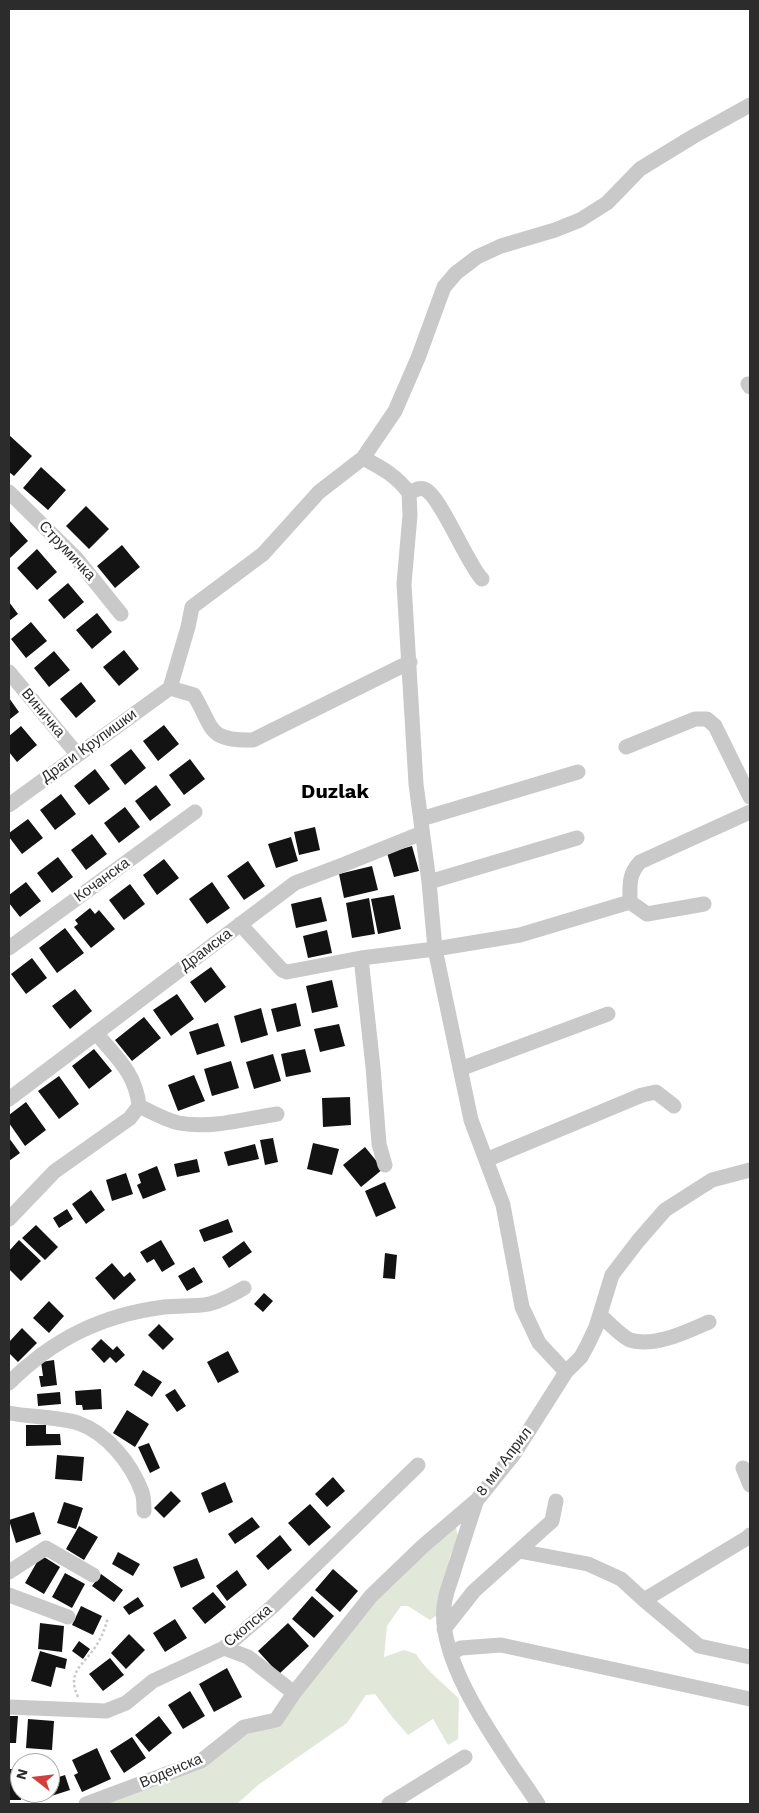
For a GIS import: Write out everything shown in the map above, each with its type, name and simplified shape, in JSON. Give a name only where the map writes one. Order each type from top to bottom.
[{"type":"street","points":[[410,662],[252,740],[234,740],[218,736],[209,726],[204,712],[194,695],[170,688],[192,607],[263,554],[319,492],[363,458],[395,410],[418,358],[444,287],[456,272],[477,257],[501,246],[556,230],[580,220],[607,203],[640,169],[750,105]]},
{"type":"street","points":[[363,458],[390,473],[402,483],[409,493],[410,504],[404,584],[416,784],[429,882],[435,949],[471,1120],[503,1205],[522,1307],[539,1343],[566,1372]]},
{"type":"street","points":[[409,493],[419,488],[426,489],[436,500],[470,564],[482,579]]},
{"type":"street","name":"Струмичка","points":[[9,492],[76,558],[121,614]]},
{"type":"street","name":"Виничка","points":[[9,672],[78,754]]},
{"type":"street","name":"Драги Крупишки","points":[[9,805],[170,688]]},
{"type":"street","points":[[626,747],[695,719],[707,719],[715,726],[750,797]]},
{"type":"street","name":"Драмска","points":[[9,1100],[295,883],[340,866],[422,826],[578,772]]},
{"type":"street","name":"Кочанска","points":[[9,948],[195,812]]},
{"type":"street","points":[[630,902],[632,870],[640,862],[750,812]]},
{"type":"street","points":[[429,882],[577,838]]},
{"type":"street","points":[[630,902],[647,914],[704,904]]},
{"type":"street","points":[[240,924],[282,970],[287,972],[360,958],[435,949],[520,935],[630,902]]},
{"type":"street","points":[[360,958],[373,1067],[379,1144],[385,1164]]},
{"type":"street","points":[[460,1070],[608,1014]]},
{"type":"street","points":[[9,1219],[55,1171],[130,1118],[139,1106],[138,1091],[130,1074],[96,1033]]},
{"type":"street","points":[[486,1160],[642,1094],[656,1092],[674,1106]]},
{"type":"street","points":[[139,1106],[168,1120],[192,1124],[217,1124],[277,1114]]},
{"type":"street","name":"8 ми Април","points":[[294,1693],[371,1596],[423,1546],[476,1500],[514,1454],[566,1372],[581,1357],[600,1315],[616,1267],[665,1210],[712,1180],[750,1170]]},
{"type":"street","points":[[9,1383],[37,1357],[86,1328],[124,1314],[165,1307],[207,1304],[223,1300],[244,1288]]},
{"type":"street","points":[[600,1315],[629,1340],[639,1341],[666,1340],[710,1322]]},
{"type":"street","points":[[9,1413],[67,1420],[98,1433],[120,1455],[136,1479],[142,1494],[144,1511]]},
{"type":"street","name":"Скопска","points":[[9,1707],[106,1711],[126,1703],[153,1681],[224,1648],[272,1607],[418,1464]]},
{"type":"street","points":[[742,1468],[750,1485]]},
{"type":"street","points":[[476,1500],[444,1601],[444,1629],[450,1653],[478,1712],[538,1804]]},
{"type":"street","points":[[444,1629],[474,1591],[552,1521],[556,1501]]},
{"type":"street","points":[[644,1600],[750,1535]]},
{"type":"street","points":[[9,1572],[46,1548],[94,1575]]},
{"type":"street","points":[[519,1551],[588,1564],[621,1579],[699,1646],[750,1657]]},
{"type":"street","points":[[9,1595],[68,1617]]},
{"type":"street","points":[[450,1653],[461,1648],[501,1645],[750,1699]]},
{"type":"street","points":[[224,1648],[248,1657],[294,1693]]},
{"type":"street","name":"Воденска","points":[[86,1804],[201,1761],[244,1727],[276,1720],[294,1693]]},
{"type":"street","points":[[389,1804],[465,1757]]},
{"type":"path","points":[[79,1710],[80,1700],[73,1686],[73,1679],[77,1668],[95,1648],[104,1632],[108,1617]]},
{"type":"shaded area","points":[[456,1527],[458,1537],[450,1556],[437,1615],[430,1620],[408,1606],[401,1606],[387,1626],[384,1657],[404,1650],[416,1654],[431,1672],[459,1699],[458,1739],[448,1745],[433,1719],[408,1735],[375,1694],[366,1695],[347,1723],[258,1785],[237,1804],[105,1804],[206,1764],[250,1732],[282,1721],[359,1620],[409,1566]]},
{"type":"building","points":[[9,435],[32,456],[14,476],[9,472]]},
{"type":"building","points":[[41,467],[66,490],[48,510],[23,488]]},
{"type":"building","points":[[86,506],[109,529],[89,549],[66,526]]},
{"type":"building","points":[[9,520],[28,541],[9,559]]},
{"type":"building","points":[[122,545],[140,567],[115,588],[97,566]]},
{"type":"building","points":[[37,549],[57,572],[37,590],[17,568]]},
{"type":"building","points":[[68,583],[84,602],[64,619],[48,600]]},
{"type":"building","points":[[9,602],[18,614],[9,621]]},
{"type":"building","points":[[97,613],[112,632],[92,649],[76,630]]},
{"type":"building","points":[[31,622],[47,641],[26,658],[11,639]]},
{"type":"building","points":[[124,650],[139,669],[119,686],[103,667]]},
{"type":"building","points":[[54,651],[70,670],[49,687],[34,668]]},
{"type":"building","points":[[81,682],[96,701],[76,718],[60,699]]},
{"type":"building","points":[[9,698],[19,712],[9,720]]},
{"type":"building","points":[[164,725],[179,744],[158,761],[143,741]]},
{"type":"building","points":[[21,726],[37,745],[17,762],[9,752],[9,736]]},
{"type":"building","points":[[131,749],[146,768],[125,785],[110,765]]},
{"type":"building","points":[[190,759],[205,779],[184,795],[169,775]]},
{"type":"building","points":[[95,769],[110,789],[89,805],[74,786]]},
{"type":"building","points":[[156,785],[171,805],[150,821],[135,801]]},
{"type":"building","points":[[61,794],[76,814],[55,830],[40,810]]},
{"type":"building","points":[[125,807],[140,827],[119,843],[104,823]]},
{"type":"building","points":[[28,819],[43,838],[22,854],[9,837],[9,833]]},
{"type":"building","points":[[315,827],[320,850],[299,855],[294,832]]},
{"type":"building","points":[[92,834],[107,854],[86,870],[71,850]]},
{"type":"building","points":[[291,837],[298,861],[276,868],[268,844]]},
{"type":"building","points":[[412,846],[419,871],[394,877],[387,853]]},
{"type":"building","points":[[58,857],[73,877],[52,893],[37,873]]},
{"type":"building","points":[[164,859],[179,878],[157,895],[143,875]]},
{"type":"building","points":[[248,861],[265,886],[244,900],[227,876]]},
{"type":"building","points":[[372,866],[378,890],[344,898],[339,874]]},
{"type":"building","points":[[26,882],[41,901],[20,917],[9,903],[9,895]]},
{"type":"building","points":[[212,882],[230,908],[207,924],[189,899]]},
{"type":"building","points":[[130,884],[145,904],[124,920],[109,900]]},
{"type":"building","points":[[394,895],[401,929],[378,934],[371,899]]},
{"type":"building","points":[[321,897],[327,921],[296,928],[291,904]]},
{"type":"building","points":[[369,898],[375,934],[352,938],[346,903]]},
{"type":"building","points":[[90,908],[95,914],[99,910],[115,929],[91,948],[74,927],[78,924],[75,920]]},
{"type":"building","points":[[65,928],[84,953],[57,973],[39,948]]},
{"type":"building","points":[[327,930],[332,953],[308,958],[303,936]]},
{"type":"building","points":[[32,958],[47,978],[26,994],[11,974]]},
{"type":"building","points":[[211,967],[226,987],[205,1003],[190,982]]},
{"type":"building","points":[[332,980],[338,1007],[312,1013],[306,986]]},
{"type":"building","points":[[75,989],[92,1011],[70,1029],[52,1006]]},
{"type":"building","points":[[177,994],[194,1019],[171,1036],[153,1010]]},
{"type":"building","points":[[296,1003],[301,1026],[277,1032],[271,1009]]},
{"type":"building","points":[[261,1008],[268,1035],[241,1043],[234,1016]]},
{"type":"building","points":[[144,1017],[161,1038],[132,1061],[115,1040]]},
{"type":"building","points":[[218,1023],[225,1046],[197,1055],[189,1032]]},
{"type":"building","points":[[339,1024],[345,1046],[320,1052],[314,1029]]},
{"type":"building","points":[[94,1049],[112,1071],[89,1089],[72,1066]]},
{"type":"building","points":[[305,1049],[311,1072],[286,1077],[281,1054]]},
{"type":"building","points":[[273,1054],[281,1081],[254,1089],[246,1062]]},
{"type":"building","points":[[231,1061],[239,1088],[212,1096],[204,1069]]},
{"type":"building","points":[[194,1075],[205,1101],[178,1111],[168,1085]]},
{"type":"building","points":[[59,1076],[79,1104],[59,1119],[38,1091]]},
{"type":"building","points":[[350,1097],[351,1125],[323,1127],[322,1098]]},
{"type":"building","points":[[26,1102],[46,1130],[25,1146],[9,1123],[9,1115]]},
{"type":"building","points":[[9,1138],[20,1153],[9,1161]]},
{"type":"building","points":[[273,1138],[278,1162],[265,1165],[260,1140]]},
{"type":"building","points":[[313,1143],[339,1149],[332,1175],[307,1169]]},
{"type":"building","points":[[255,1144],[259,1159],[228,1166],[224,1152]]},
{"type":"building","points":[[365,1147],[383,1169],[361,1187],[343,1165]]},
{"type":"building","points":[[197,1159],[200,1172],[177,1177],[174,1164]]},
{"type":"building","points":[[157,1166],[166,1190],[143,1199],[137,1185],[141,1183],[138,1174]]},
{"type":"building","points":[[126,1173],[133,1194],[112,1201],[106,1180]]},
{"type":"building","points":[[385,1182],[396,1208],[376,1217],[365,1191]]},
{"type":"building","points":[[91,1190],[105,1210],[86,1224],[72,1204]]},
{"type":"building","points":[[67,1209],[73,1219],[59,1228],[53,1218]]},
{"type":"building","points":[[228,1219],[233,1232],[204,1242],[199,1230]]},
{"type":"building","points":[[36,1225],[58,1247],[45,1260],[22,1238]]},
{"type":"building","points":[[19,1240],[41,1261],[21,1281],[9,1269],[9,1251]]},
{"type":"building","points":[[161,1240],[175,1264],[162,1272],[154,1259],[147,1263],[140,1252]]},
{"type":"building","points":[[244,1241],[252,1252],[229,1268],[222,1257]]},
{"type":"building","points":[[385,1253],[397,1255],[395,1279],[383,1278]]},
{"type":"building","points":[[112,1263],[124,1277],[130,1272],[136,1280],[114,1300],[95,1278]]},
{"type":"building","points":[[194,1267],[203,1282],[187,1291],[178,1276]]},
{"type":"building","points":[[264,1293],[273,1301],[263,1312],[254,1304]]},
{"type":"building","points":[[49,1301],[64,1316],[49,1333],[33,1318]]},
{"type":"building","points":[[159,1324],[174,1339],[163,1350],[148,1335]]},
{"type":"building","points":[[22,1328],[37,1343],[18,1362],[9,1353],[9,1342]]},
{"type":"building","points":[[101,1339],[113,1350],[117,1346],[125,1355],[116,1363],[110,1357],[104,1363],[91,1349]]},
{"type":"building","points":[[228,1351],[239,1372],[218,1383],[207,1362]]},
{"type":"building","points":[[54,1360],[57,1385],[41,1387],[39,1376],[43,1376],[41,1362]]},
{"type":"building","points":[[143,1370],[162,1382],[152,1397],[134,1385]]},
{"type":"building","points":[[101,1389],[102,1409],[83,1410],[82,1405],[76,1405],[75,1391]]},
{"type":"building","points":[[175,1389],[186,1406],[177,1412],[165,1395]]},
{"type":"building","points":[[60,1392],[61,1404],[38,1406],[37,1394]]},
{"type":"building","points":[[127,1410],[149,1424],[135,1447],[113,1433]]},
{"type":"building","points":[[26,1425],[46,1425],[46,1434],[60,1434],[61,1445],[26,1446]]},
{"type":"building","points":[[149,1443],[160,1468],[150,1473],[138,1447]]},
{"type":"building","points":[[57,1455],[84,1457],[82,1481],[55,1479]]},
{"type":"building","points":[[333,1477],[345,1491],[327,1507],[315,1494]]},
{"type":"building","points":[[225,1482],[233,1502],[209,1513],[201,1493]]},
{"type":"building","points":[[171,1491],[181,1501],[164,1518],[154,1508]]},
{"type":"building","points":[[64,1502],[83,1508],[76,1529],[57,1523]]},
{"type":"building","points":[[310,1504],[331,1527],[309,1546],[288,1523]]},
{"type":"building","points":[[34,1512],[41,1534],[16,1543],[9,1520]]},
{"type":"building","points":[[252,1517],[260,1527],[235,1544],[228,1534]]},
{"type":"building","points":[[79,1526],[98,1537],[84,1560],[66,1549]]},
{"type":"building","points":[[280,1535],[292,1550],[268,1570],[256,1556]]},
{"type":"building","points":[[118,1552],[140,1564],[133,1576],[112,1564]]},
{"type":"building","points":[[41,1555],[60,1567],[44,1594],[25,1583]]},
{"type":"building","points":[[197,1558],[205,1578],[181,1588],[173,1567]]},
{"type":"building","points":[[333,1569],[358,1591],[340,1612],[315,1590]]},
{"type":"building","points":[[237,1570],[247,1585],[227,1601],[216,1586]]},
{"type":"building","points":[[65,1573],[85,1584],[72,1608],[52,1597]]},
{"type":"building","points":[[101,1574],[123,1590],[114,1602],[92,1586]]},
{"type":"building","points":[[213,1592],[226,1607],[205,1624],[192,1608]]},
{"type":"building","points":[[312,1596],[334,1616],[314,1638],[292,1619]]},
{"type":"building","points":[[138,1597],[144,1606],[129,1615],[123,1607]]},
{"type":"building","points":[[81,1606],[102,1616],[93,1635],[72,1625]]},
{"type":"building","points":[[175,1619],[187,1638],[165,1652],[153,1633]]},
{"type":"building","points":[[40,1623],[64,1626],[62,1652],[38,1649]]},
{"type":"building","points":[[288,1623],[309,1646],[279,1674],[258,1651]]},
{"type":"building","points":[[129,1634],[145,1650],[126,1669],[111,1653]]},
{"type":"building","points":[[79,1641],[90,1649],[83,1659],[72,1651]]},
{"type":"building","points":[[40,1651],[67,1659],[65,1669],[56,1667],[51,1687],[31,1681]]},
{"type":"building","points":[[110,1658],[124,1675],[103,1691],[89,1674]]},
{"type":"building","points":[[227,1668],[242,1697],[214,1712],[199,1684]]},
{"type":"building","points":[[190,1691],[205,1716],[183,1729],[168,1705]]},
{"type":"building","points":[[9,1716],[18,1716],[16,1743],[9,1743]]},
{"type":"building","points":[[159,1716],[172,1733],[149,1752],[135,1735]]},
{"type":"building","points":[[28,1719],[54,1721],[52,1750],[26,1748]]},
{"type":"building","points":[[132,1737],[146,1758],[124,1773],[110,1751]]},
{"type":"building","points":[[97,1748],[111,1779],[82,1792],[74,1775],[78,1773],[72,1760]]},
{"type":"building","points":[[9,1769],[10,1769],[10,1800]]},
{"type":"building","points":[[65,1775],[70,1790],[60,1793],[60,1777]]},
{"type":"district","name":"Duzlak","points":[[335,792]]}]
